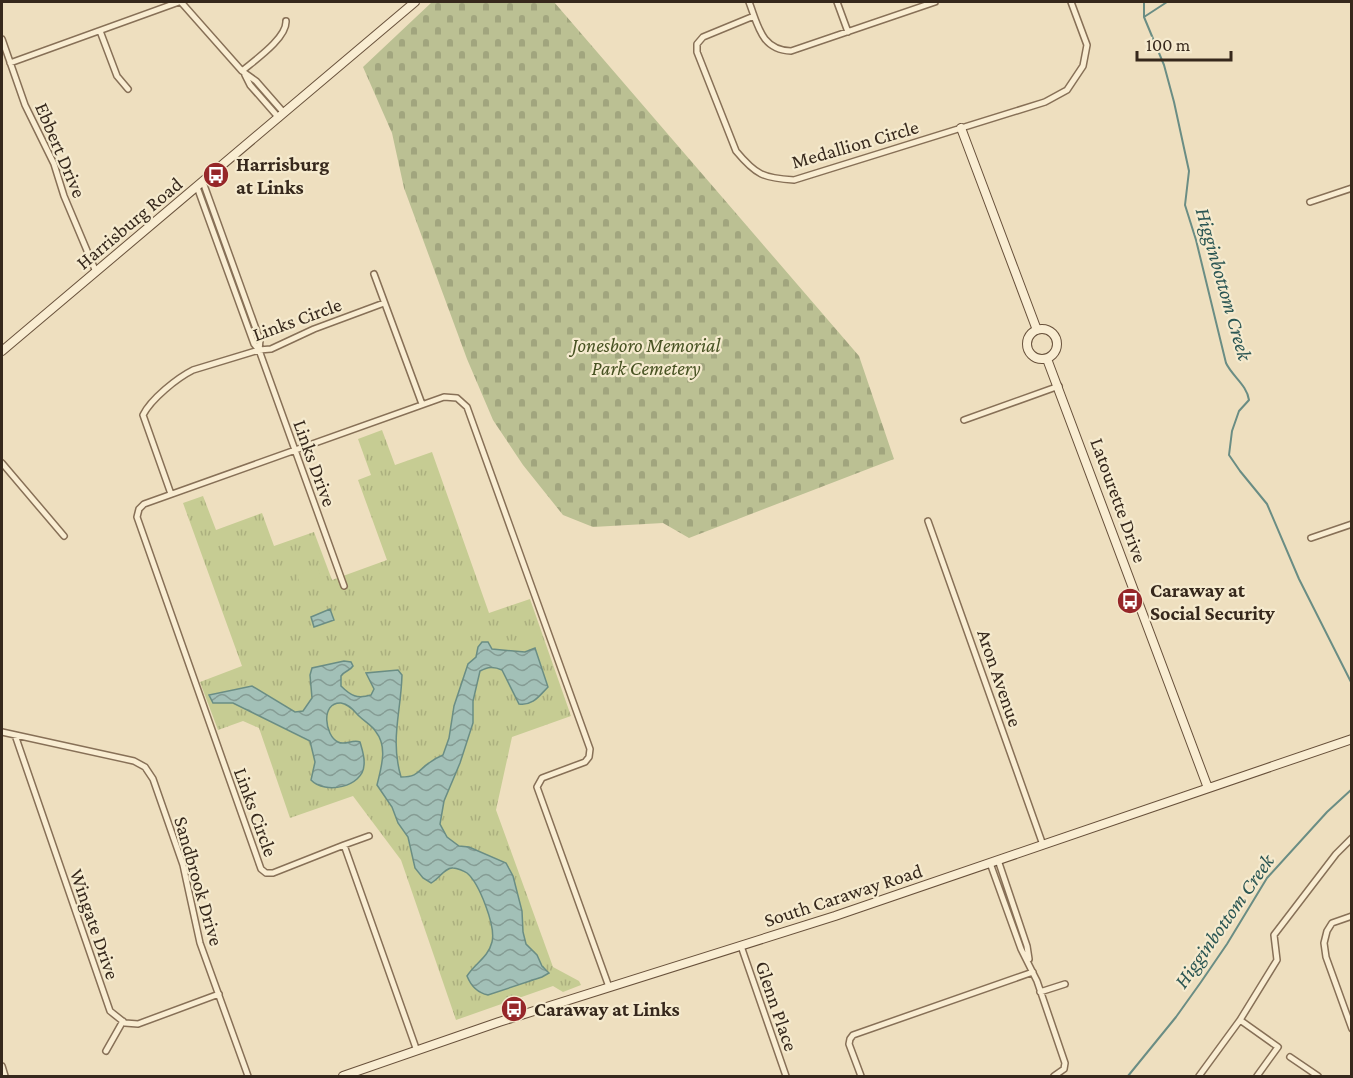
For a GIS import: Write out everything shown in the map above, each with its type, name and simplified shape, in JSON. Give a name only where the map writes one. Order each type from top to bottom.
[{"type":"street","points":[[10,63],[180,2],[242,71],[250,85],[281,116]]},
{"type":"street","name":"Harrisburg Road","points":[[2,351],[415,2]]},
{"type":"street","points":[[749,2],[763,37],[771,46],[782,51],[791,51],[935,2]]},
{"type":"street","points":[[837,2],[848,32]]},
{"type":"street","name":"Medallion Circle","points":[[754,16],[703,37],[697,44],[697,52],[736,151],[761,176],[794,180],[1045,102],[1067,90],[1083,66],[1087,45],[1071,2]]},
{"type":"street","points":[[242,71],[281,36],[286,28],[286,21]]},
{"type":"street","points":[[100,31],[117,76],[128,89]]},
{"type":"street","name":"Ebbert Drive","points":[[2,39],[28,113],[54,164],[64,196],[96,272]]},
{"type":"street","points":[[961,128],[1036,330]]},
{"type":"street","name":"Links Drive","points":[[200,185],[254,344],[259,350],[344,586]]},
{"type":"street","points":[[1310,202],[1352,188]]},
{"type":"street","points":[[374,274],[422,404]]},
{"type":"street","name":"Links Circle","points":[[171,494],[143,415],[145,410],[184,375],[259,350],[271,349],[314,329],[384,303]]},
{"type":"street","points":[[1036,330],[1048,330],[1055,337],[1057,347],[1047,359],[1036,359],[1028,352],[1028,337],[1036,330]]},
{"type":"street","name":"Latourette Drive","points":[[1047,359],[1208,788]]},
{"type":"street","points":[[964,420],[1059,386]]},
{"type":"street","name":"Links Circle","points":[[369,836],[273,873],[264,872],[259,866],[137,522],[137,513],[144,504],[450,396],[457,398],[467,407],[590,749],[589,758],[585,762],[542,778],[537,787],[609,987]]},
{"type":"street","points":[[2,463],[64,536]]},
{"type":"street","name":"Aron Avenue","points":[[928,521],[1043,845]]},
{"type":"street","points":[[1311,538],[1352,524]]},
{"type":"street","name":"Sandbrook Drive","points":[[2,732],[134,761],[149,773],[183,865],[190,889],[196,931],[248,1077]]},
{"type":"street","name":"Wingate Drive","points":[[15,735],[107,1006],[117,1018],[123,1021]]},
{"type":"street","name":"South Caraway Road","points":[[343,1077],[1043,845],[1352,739]]},
{"type":"street","points":[[1199,1077],[1240,1020],[1276,960],[1274,935],[1336,854],[1352,838]]},
{"type":"street","points":[[344,846],[417,1051]]},
{"type":"street","points":[[994,861],[1027,946],[1029,964],[1065,1063],[1064,1069],[1054,1077]]},
{"type":"street","points":[[1352,916],[1332,923],[1324,943],[1326,957],[1352,1029]]},
{"type":"street","name":"Glenn Place","points":[[741,946],[786,1077]]},
{"type":"street","points":[[861,1077],[849,1044],[853,1035],[1033,972]]},
{"type":"street","points":[[1040,992],[1065,984]]},
{"type":"street","points":[[106,1051],[123,1021],[138,1024],[219,994]]},
{"type":"street","points":[[1240,1020],[1278,1047],[1257,1077]]},
{"type":"street","points":[[1290,1057],[1318,1077]]},
{"type":"street","points":[[2,1066],[5,1077]]},
{"type":"green space","name":"Jonesboro Memorial Park Cemetery","points":[[432,2],[554,2],[859,356],[894,459],[689,538],[663,523],[593,527],[563,515],[523,465],[493,420],[467,359],[404,188],[392,133],[363,67]]},
{"type":"green space","points":[[382,430],[395,465],[432,452],[489,613],[530,599],[571,716],[512,737],[496,810],[553,967],[579,981],[581,985],[563,992],[553,986],[456,1020],[401,860],[353,796],[290,818],[259,728],[243,721],[218,730],[200,682],[242,666],[183,503],[203,496],[216,530],[262,513],[274,546],[314,532],[332,580],[387,560],[358,480],[371,475],[358,439]]},
{"type":"green space","points":[[318,568],[321,577],[300,584],[297,575]]},
{"type":"water","points":[[330,609],[334,620],[314,627],[311,617]]},
{"type":"water","points":[[482,642],[488,642],[492,649],[525,652],[535,648],[548,687],[532,702],[519,704],[502,670],[491,668],[480,671],[473,701],[473,723],[444,801],[440,824],[447,837],[459,846],[469,847],[506,863],[513,876],[522,911],[526,944],[549,973],[488,995],[475,989],[467,976],[488,952],[492,942],[489,916],[481,895],[472,878],[460,870],[447,869],[431,883],[423,878],[415,868],[408,837],[377,785],[383,751],[380,738],[372,727],[346,705],[334,704],[330,708],[327,720],[330,733],[341,743],[360,742],[364,762],[362,773],[357,779],[334,788],[325,787],[311,780],[315,762],[310,741],[233,703],[213,703],[209,695],[252,686],[295,712],[303,711],[312,698],[310,675],[312,668],[344,661],[351,662],[353,666],[341,676],[341,686],[358,697],[371,695],[374,689],[366,673],[398,670],[402,675],[396,750],[401,777],[407,777],[443,755],[449,738],[454,706],[468,664],[476,657],[478,647]]},
{"type":"waterway","name":"Higginbottom Creek","points":[[1144,2],[1144,17],[1164,65],[1174,102],[1189,171],[1185,205],[1196,240],[1226,363],[1245,390],[1249,400],[1239,411],[1232,431],[1229,455],[1267,504],[1299,579],[1352,684]]},
{"type":"waterway","points":[[1144,17],[1167,2]]},
{"type":"waterway","name":"Higginbottom Creek","points":[[1128,1076],[1201,982],[1267,878],[1327,812],[1352,789]]},
{"type":"place","name":"Harrisburg at Links","points":[[216,175]]},
{"type":"place","name":"Caraway at Social Security","points":[[1130,601]]},
{"type":"place","name":"Caraway at Links","points":[[514,1009]]}]
